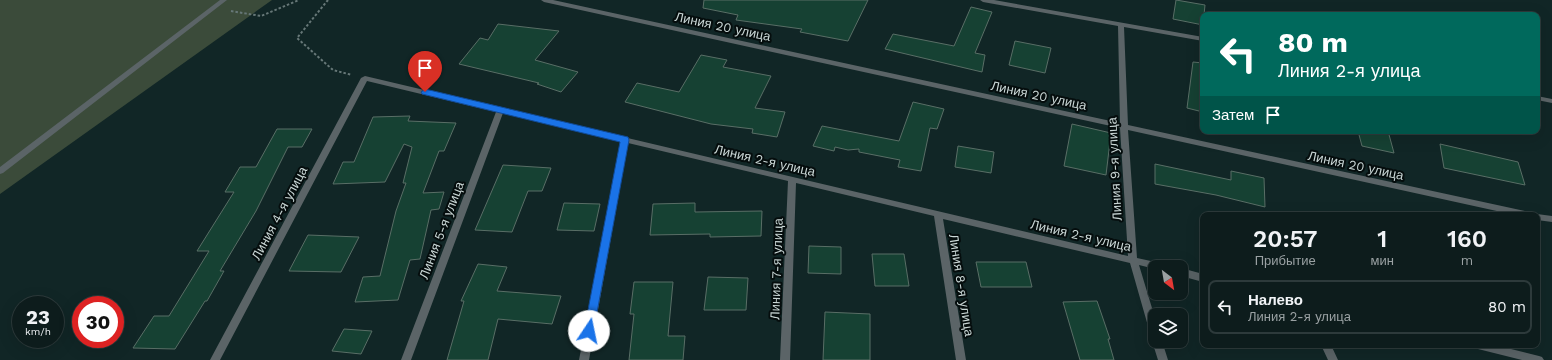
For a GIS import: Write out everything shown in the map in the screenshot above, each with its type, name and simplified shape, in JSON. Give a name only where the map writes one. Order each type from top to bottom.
[{"type":"street","name":"Линия 20 улица","points":[[544,0],[1124,128],[1515,212]]},
{"type":"street","points":[[983,0],[1200,38]]},
{"type":"street","points":[[0,171],[222,2]]},
{"type":"street","name":"Линия 9-я улица","points":[[1121,24],[1124,128],[1133,260],[1148,310]]},
{"type":"street","name":"Линия 2-я улица","points":[[365,78],[1148,264]]},
{"type":"street","name":"Линия 4-я улица","points":[[215,360],[365,78]]},
{"type":"street","points":[[1540,99],[1552,101]]},
{"type":"street","name":"Линия 5-я улица","points":[[406,360],[500,110]]},
{"type":"street","points":[[584,360],[625,140]]},
{"type":"street","name":"Линия 7-я улица","points":[[785,360],[792,179]]},
{"type":"street","name":"Линия 8-я улица","points":[[938,214],[961,360]]},
{"type":"street","points":[[1540,217],[1552,219]]},
{"type":"street","points":[[1188,274],[1200,277]]},
{"type":"street","points":[[1159,348],[1163,360]]},
{"type":"street","points":[[1327,348],[1333,360]]},
{"type":"street","points":[[1487,348],[1513,357],[1539,360]]},
{"type":"path","points":[[222,2],[226,10],[261,16],[299,0]]},
{"type":"path","points":[[328,0],[297,38],[333,70],[365,78]]},
{"type":"green space","points":[[0,0],[272,0],[0,194]]},
{"type":"building","points":[[704,0],[868,0],[848,41],[800,32],[802,29],[736,20],[738,15],[703,8]]},
{"type":"building","points":[[1176,0],[1205,5],[1204,12],[1200,12],[1200,24],[1173,19]]},
{"type":"building","points":[[971,7],[992,12],[975,53],[985,55],[982,72],[885,49],[893,34],[954,46]]},
{"type":"building","points":[[498,24],[559,31],[535,60],[578,72],[561,92],[537,84],[539,83],[459,64],[480,38],[488,40]]},
{"type":"building","points":[[1015,41],[1051,48],[1045,73],[1009,65]]},
{"type":"building","points":[[701,55],[727,60],[723,67],[771,76],[755,108],[785,112],[777,137],[752,133],[753,129],[711,124],[625,102],[637,83],[679,92]]},
{"type":"building","points":[[1193,62],[1200,63],[1200,111],[1187,108]]},
{"type":"building","points":[[913,102],[944,109],[937,129],[930,128],[921,171],[898,167],[900,160],[859,152],[859,149],[848,150],[835,147],[834,151],[813,146],[822,126],[899,141]]},
{"type":"building","points":[[410,116],[408,121],[456,123],[444,151],[439,151],[423,193],[444,192],[439,209],[431,210],[420,259],[410,260],[398,300],[355,302],[363,277],[380,276],[396,211],[406,183],[403,183],[412,147],[404,144],[385,182],[333,184],[343,162],[354,162],[373,117]]},
{"type":"building","points":[[1072,124],[1111,133],[1106,175],[1064,166]]},
{"type":"building","points":[[277,129],[312,129],[302,147],[288,147],[256,211],[220,271],[224,271],[207,301],[205,301],[175,349],[133,348],[154,316],[169,316],[209,251],[197,251],[234,192],[225,192],[240,167],[256,167]]},
{"type":"building","points":[[1359,134],[1389,134],[1394,153],[1362,146]]},
{"type":"building","points":[[1440,144],[1518,162],[1525,185],[1444,168]]},
{"type":"building","points":[[958,146],[994,152],[991,173],[955,167]]},
{"type":"building","points":[[1155,164],[1231,180],[1231,171],[1264,178],[1265,207],[1216,195],[1155,184]]},
{"type":"building","points":[[503,165],[551,168],[542,191],[528,191],[512,232],[475,230]]},
{"type":"building","points":[[564,203],[600,204],[594,231],[557,230]]},
{"type":"building","points":[[695,203],[695,212],[762,211],[761,236],[710,237],[710,234],[650,235],[653,204]]},
{"type":"building","points":[[308,235],[359,237],[341,272],[289,271]]},
{"type":"building","points":[[809,246],[841,247],[841,274],[808,273]]},
{"type":"building","points":[[872,254],[904,254],[909,286],[875,286]]},
{"type":"building","points":[[976,262],[1026,262],[1032,287],[981,287]]},
{"type":"building","points":[[478,264],[507,267],[497,291],[561,296],[552,324],[498,319],[488,360],[447,360],[464,301],[461,301]]},
{"type":"building","points":[[708,277],[748,278],[746,310],[704,310]]},
{"type":"building","points":[[634,282],[673,282],[668,336],[685,336],[683,360],[629,360],[634,314],[630,314]]},
{"type":"building","points":[[1097,301],[1110,339],[1108,339],[1114,360],[1080,360],[1063,302]]},
{"type":"building","points":[[825,312],[870,314],[870,360],[823,360]]},
{"type":"building","points":[[344,329],[372,331],[361,354],[332,351]]},
{"type":"route","points":[[425,92],[625,140],[589,331]]}]
